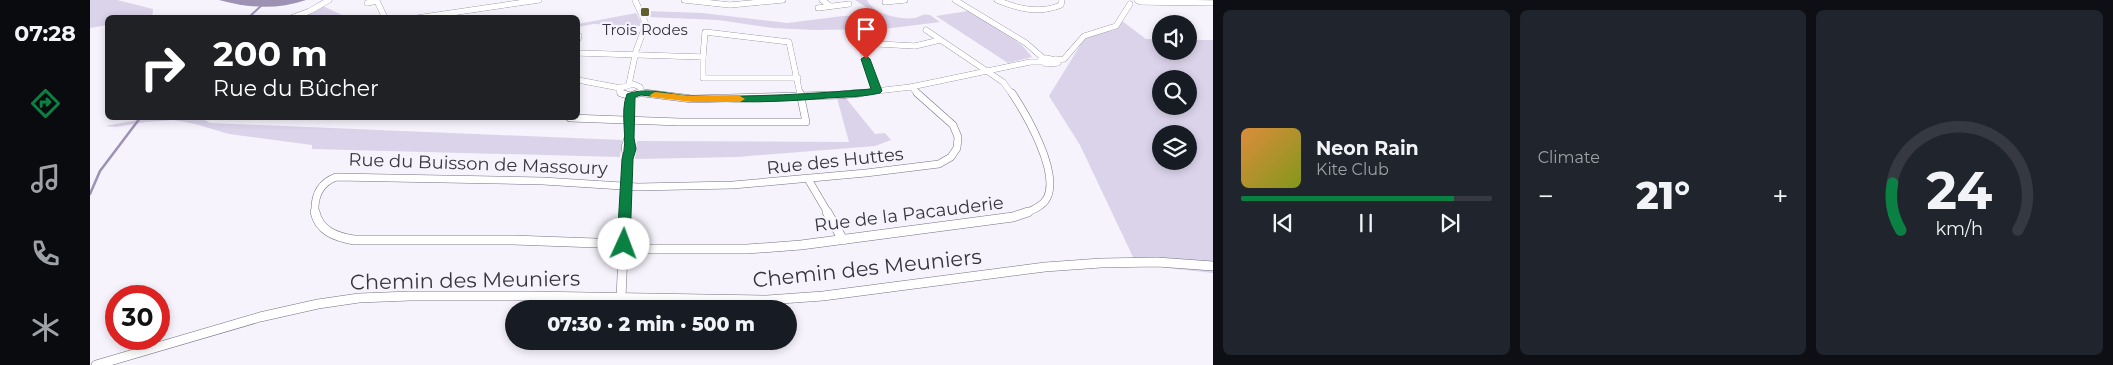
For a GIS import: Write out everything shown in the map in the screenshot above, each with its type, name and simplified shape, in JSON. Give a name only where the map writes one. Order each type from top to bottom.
[{"type":"street","points":[[296,15],[328,0]]},
{"type":"street","points":[[437,15],[539,0]]},
{"type":"street","points":[[630,84],[635,55],[646,24],[636,0]]},
{"type":"street","points":[[684,0],[743,5],[783,0]]},
{"type":"street","points":[[822,0],[830,6]]},
{"type":"street","points":[[885,2],[905,0]]},
{"type":"street","points":[[955,0],[1026,43],[1043,60]]},
{"type":"street","points":[[997,0],[1014,8],[1031,10],[1057,7],[1061,5],[1062,0]]},
{"type":"street","points":[[367,3],[377,1],[384,15]]},
{"type":"street","points":[[620,88],[622,94],[630,96],[640,92],[692,99],[802,98],[911,87],[1030,62],[1064,59],[1084,36],[1116,26],[1127,3],[1139,5],[1139,1],[1213,3]]},
{"type":"street","points":[[818,8],[849,4]]},
{"type":"street","points":[[926,30],[988,72]]},
{"type":"street","points":[[580,118],[680,122],[806,122],[798,78],[790,42],[705,32],[703,78],[798,78]]},
{"type":"street","points":[[877,91],[860,43],[914,46],[940,40]]},
{"type":"street","points":[[580,54],[704,57]]},
{"type":"street","name":"Rue de la Pacauderie","points":[[624,247],[747,249],[843,240],[1014,218],[1040,205],[1048,197],[1050,177],[1042,153],[1013,93],[1003,82],[988,72]]},
{"type":"street","points":[[580,80],[620,88],[630,84],[638,86],[641,89],[640,92]]},
{"type":"street","name":"Rue des Huttes","points":[[626,185],[638,187],[733,185],[924,168],[949,160],[957,152],[960,142],[953,124],[911,87]]},
{"type":"street","points":[[621,297],[627,159],[630,149],[628,138],[630,96]]},
{"type":"street","name":"Rue du Buisson de Massoury","points":[[624,247],[503,240],[354,240],[332,234],[323,227],[318,220],[314,207],[323,184],[326,180],[336,177],[543,181],[626,185]]},
{"type":"street","points":[[808,179],[843,240]]},
{"type":"street","name":"Chemin des Meuniers","points":[[96,365],[186,336],[295,308],[342,300],[396,296],[768,300],[882,289],[967,276],[1077,264],[1187,263],[1213,266]]},
{"type":"shaded area","points":[[90,0],[117,0],[153,9],[152,15],[105,15],[105,25],[90,28]]},
{"type":"shaded area","points":[[219,0],[306,0],[273,7],[262,7]]},
{"type":"shaded area","points":[[855,0],[867,0],[875,9],[887,15],[914,18],[930,15],[940,22],[884,29],[815,30],[773,28],[718,20],[648,17],[646,11],[702,13],[787,23],[843,16],[874,15],[875,13]]},
{"type":"shaded area","points":[[323,6],[342,15],[309,15],[306,14]]},
{"type":"shaded area","points":[[968,11],[1022,45],[1032,57],[1008,63],[936,16]]},
{"type":"shaded area","points":[[636,13],[641,22],[640,26],[593,24],[580,27],[580,24]]},
{"type":"shaded area","points":[[1122,21],[1146,39],[1152,39],[1152,60],[1197,60],[1197,40],[1213,40],[1213,273],[1168,268],[1134,259],[1080,145],[1049,96],[1086,36],[1115,30]]},
{"type":"shaded area","points":[[845,97],[875,134],[885,133],[891,140],[875,146],[737,157],[635,159],[637,141],[849,142],[837,98]]},
{"type":"shaded area","points":[[137,120],[174,120],[116,127],[105,126]]},
{"type":"shaded area","points":[[174,120],[622,140],[620,157],[312,149],[312,145],[229,134]]},
{"type":"waterway","points":[[251,15],[262,5]]},
{"type":"waterway","points":[[90,194],[100,171],[138,120]]},
{"type":"slow traffic","points":[[655,95],[692,99],[740,99]]},
{"type":"place","name":"Trois Rodes","points":[[645,12]]},
{"type":"route","points":[[624,244],[627,159],[630,155],[628,138],[630,96],[640,92],[692,99],[802,98],[877,91],[866,59]]}]
